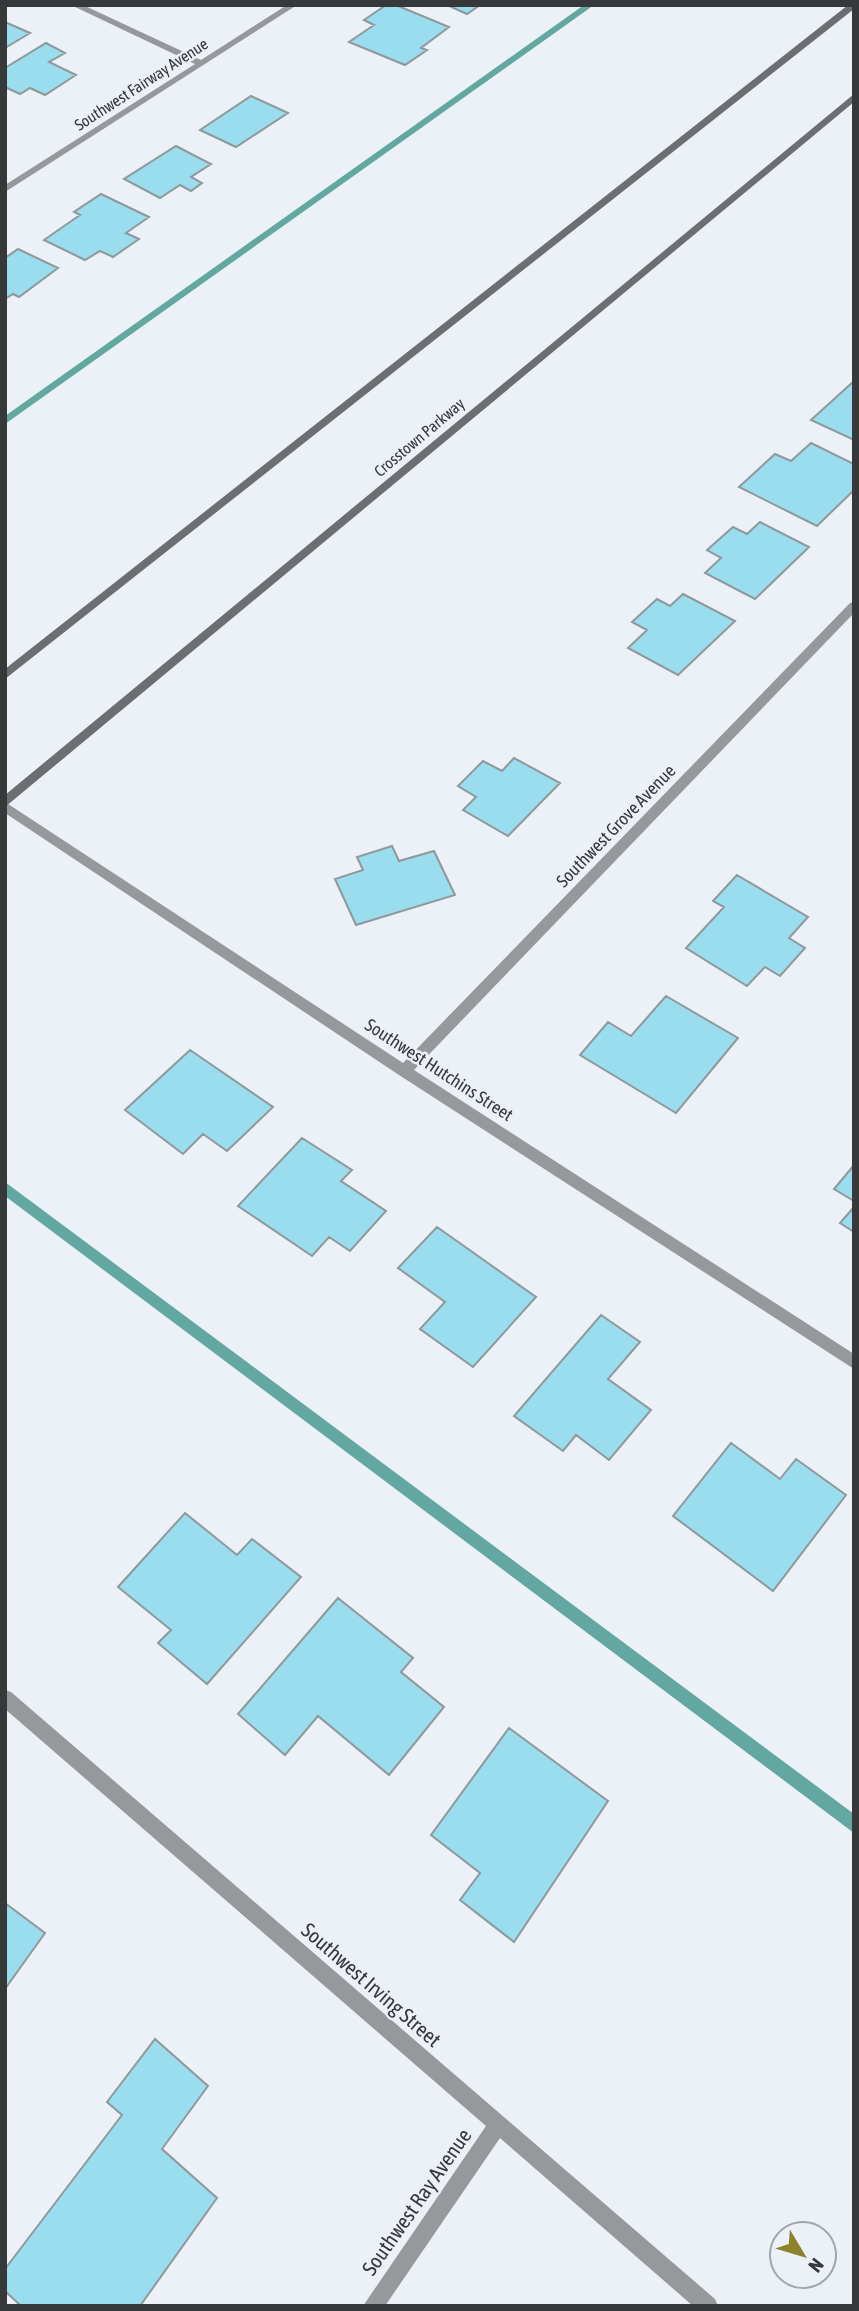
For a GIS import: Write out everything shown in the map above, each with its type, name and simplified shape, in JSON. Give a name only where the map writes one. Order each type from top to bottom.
[{"type":"main road","points":[[5,675],[853,5]]},
{"type":"main road","name":"Crosstown Parkway","points":[[5,802],[854,97]]},
{"type":"street","points":[[75,5],[202,64]]},
{"type":"street","name":"Southwest Fairway Avenue","points":[[5,189],[293,5]]},
{"type":"street","name":"Southwest Grove Avenue","points":[[404,1071],[854,606]]},
{"type":"street","name":"Southwest Hutchins Street","points":[[5,807],[404,1071],[854,1362]]},
{"type":"street","name":"Southwest Irving Street","points":[[5,1698],[708,2306]]},
{"type":"street","name":"Southwest Ray Avenue","points":[[373,2306],[498,2125]]},
{"type":"building","points":[[386,5],[396,5],[449,27],[421,48],[427,50],[405,65],[349,42],[374,25],[364,20]]},
{"type":"building","points":[[447,5],[480,5],[467,14]]},
{"type":"building","points":[[5,22],[30,33],[5,48]]},
{"type":"building","points":[[46,43],[65,53],[49,62],[76,75],[45,95],[30,88],[20,94],[5,87],[5,68]]},
{"type":"building","points":[[251,96],[288,113],[236,147],[200,130]]},
{"type":"building","points":[[176,146],[211,164],[191,177],[202,183],[191,191],[180,185],[160,198],[124,179]]},
{"type":"building","points":[[101,194],[149,217],[126,233],[139,239],[113,257],[100,251],[85,260],[44,240],[80,215],[74,212]]},
{"type":"building","points":[[18,249],[58,268],[19,297],[13,294],[5,299],[5,258]]},
{"type":"building","points":[[854,381],[854,440],[811,420]]},
{"type":"building","points":[[811,443],[854,464],[854,490],[817,526],[739,487],[775,454],[791,461]]},
{"type":"building","points":[[760,522],[809,547],[755,599],[705,573],[721,558],[707,550],[733,527],[747,534]]},
{"type":"building","points":[[683,594],[735,621],[678,675],[628,648],[647,630],[632,622],[657,599],[670,606]]},
{"type":"building","points":[[514,758],[560,783],[508,836],[463,810],[476,797],[458,786],[483,761],[502,771]]},
{"type":"building","points":[[392,846],[399,861],[434,851],[455,895],[356,925],[335,879],[363,870],[357,857]]},
{"type":"building","points":[[737,875],[808,917],[789,938],[805,948],[780,976],[765,967],[747,986],[686,948],[724,907],[713,901]]},
{"type":"building","points":[[666,996],[738,1038],[676,1113],[580,1055],[608,1022],[631,1036]]},
{"type":"building","points":[[190,1050],[273,1107],[227,1151],[203,1134],[183,1154],[125,1110]]},
{"type":"building","points":[[302,1138],[352,1170],[341,1181],[386,1211],[350,1251],[329,1237],[312,1256],[238,1206]]},
{"type":"building","points":[[854,1165],[854,1201],[834,1189]]},
{"type":"building","points":[[854,1207],[854,1232],[840,1223]]},
{"type":"building","points":[[437,1227],[536,1297],[473,1367],[420,1329],[445,1302],[398,1268]]},
{"type":"building","points":[[601,1315],[640,1342],[608,1379],[651,1410],[609,1460],[576,1435],[563,1451],[514,1416]]},
{"type":"building","points":[[731,1443],[780,1479],[796,1459],[846,1495],[773,1591],[673,1516]]},
{"type":"building","points":[[185,1513],[237,1555],[252,1539],[301,1577],[207,1684],[158,1643],[171,1630],[118,1587]]},
{"type":"building","points":[[338,1598],[413,1658],[401,1672],[444,1707],[389,1775],[318,1716],[285,1755],[238,1714]]},
{"type":"building","points":[[509,1728],[608,1801],[514,1942],[460,1900],[480,1873],[431,1835]]},
{"type":"building","points":[[5,1903],[45,1933],[5,1989]]},
{"type":"building","points":[[155,2039],[208,2086],[162,2149],[217,2198],[140,2306],[21,2306],[5,2291],[5,2269],[122,2115],[107,2102]]},
{"type":"waterway","points":[[5,421],[590,5]]},
{"type":"waterway","points":[[5,1188],[854,1825]]}]
